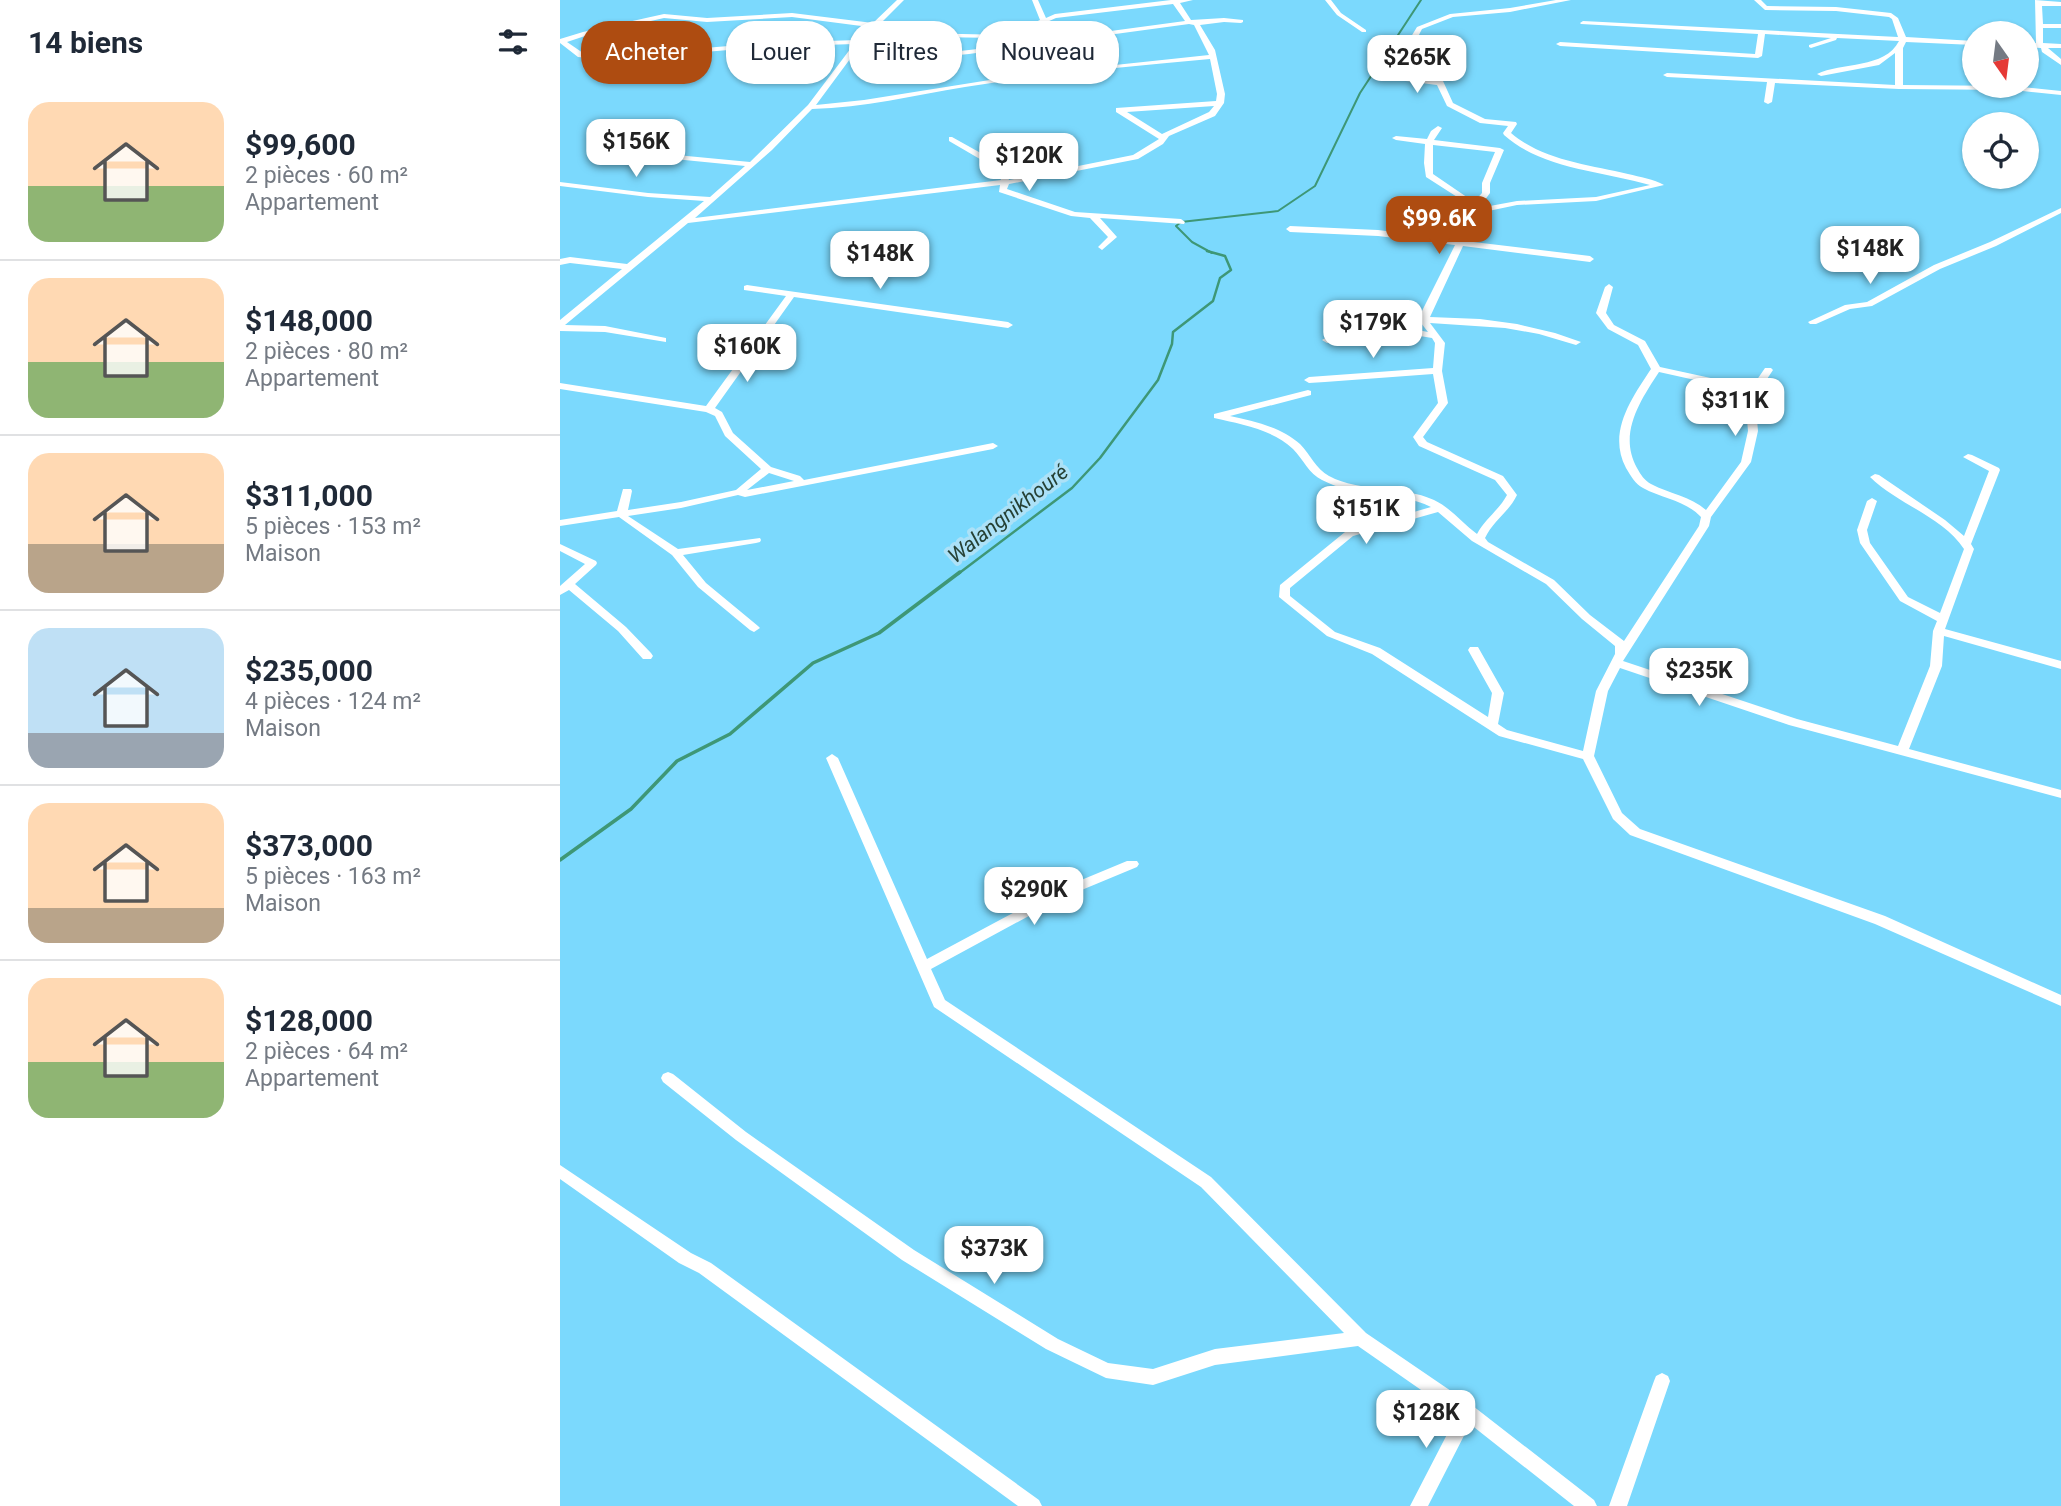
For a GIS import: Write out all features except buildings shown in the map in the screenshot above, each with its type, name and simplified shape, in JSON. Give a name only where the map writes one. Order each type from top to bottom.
[{"type":"street","points":[[877,21],[901,0]]},
{"type":"street","points":[[1035,1],[1044,21],[1055,16],[1190,0]]},
{"type":"street","points":[[1328,0],[1339,14],[1364,31]]},
{"type":"street","points":[[1438,128],[1431,135],[1427,156],[1429,175],[1475,208],[1596,199],[1660,185],[1539,153],[1450,104],[1440,83],[1398,78],[1411,58],[1407,50],[1419,28],[1452,15],[1510,10],[1568,0]]},
{"type":"street","points":[[1757,0],[1765,8],[1836,9],[1891,15],[1895,18],[1901,44],[1899,87]]},
{"type":"street","points":[[687,221],[1007,187],[1017,181],[1135,157],[1163,138],[1212,114],[1220,103],[1221,94],[1213,57],[1193,22],[1175,1]]},
{"type":"street","points":[[2038,21],[2038,2],[2061,4]]},
{"type":"street","points":[[849,22],[792,15],[707,20],[664,16],[562,41],[581,55],[610,58],[849,39]]},
{"type":"street","points":[[1119,32],[1193,22],[1241,21]]},
{"type":"street","points":[[1583,23],[1840,36],[1901,44],[1962,43]]},
{"type":"street","points":[[2039,26],[2061,26]]},
{"type":"street","points":[[2039,31],[2042,46],[2061,63]]},
{"type":"street","points":[[1560,44],[1758,56],[1762,33]]},
{"type":"street","points":[[1811,46],[1840,36]]},
{"type":"street","points":[[1821,74],[1876,63],[1901,44]]},
{"type":"street","points":[[2039,46],[2061,46]]},
{"type":"street","points":[[847,57],[906,58],[976,50]]},
{"type":"street","points":[[560,326],[687,221],[798,119],[849,54]]},
{"type":"street","points":[[808,107],[842,107],[956,86],[1093,67],[1213,57]]},
{"type":"street","points":[[1667,75],[1899,87],[2013,88],[2061,93]]},
{"type":"street","points":[[1768,102],[1771,82]]},
{"type":"street","points":[[1163,138],[1119,108],[1220,103]]},
{"type":"street","points":[[606,132],[635,143],[638,152],[644,154],[749,164]]},
{"type":"street","points":[[1396,138],[1500,150],[1486,183],[1486,193],[1475,208],[1425,315],[1440,343],[1437,371],[1443,403],[1418,437],[1423,444],[1499,478],[1512,495],[1508,505],[1485,525],[1480,538],[1484,544]]},
{"type":"street","points":[[952,139],[1001,167],[1007,187]]},
{"type":"street","points":[[560,184],[648,195],[709,199]]},
{"type":"street","points":[[1007,187],[1074,214],[1094,217],[1133,216],[1181,222]]},
{"type":"street","points":[[1814,322],[1848,307],[1869,304],[1937,267],[1993,244],[2061,210]]},
{"type":"street","points":[[1094,217],[1113,237],[1102,247]]},
{"type":"street","points":[[1290,229],[1378,233],[1590,259]]},
{"type":"street","points":[[560,262],[570,260],[629,267]]},
{"type":"street","points":[[1609,286],[1601,313],[1611,327],[1642,343],[1656,369],[1753,390]]},
{"type":"street","points":[[747,288],[1009,325]]},
{"type":"street","points":[[709,409],[791,296]]},
{"type":"street","points":[[1426,319],[1441,323],[1476,322],[1532,328],[1576,342]]},
{"type":"street","points":[[560,326],[605,329],[663,340]]},
{"type":"street","points":[[1327,340],[1402,330],[1434,336]]},
{"type":"street","points":[[1656,369],[1634,404],[1626,423],[1622,449],[1628,464],[1641,482],[1688,501],[1706,517]]},
{"type":"street","points":[[1309,380],[1413,370],[1437,371]]},
{"type":"street","points":[[1768,370],[1751,397],[1753,431],[1746,462],[1706,517],[1704,526],[1619,658],[1602,691],[1588,756],[1617,816],[1635,832],[1880,920],[2061,1001]]},
{"type":"street","points":[[1331,390],[1367,376]]},
{"type":"street","points":[[560,386],[709,409],[719,414],[729,434],[767,469],[796,478],[802,483]]},
{"type":"street","points":[[1308,393],[1217,416],[1248,422],[1294,444],[1321,477],[1375,493],[1424,500],[1439,508],[1473,538],[1550,582],[1586,617],[1621,645],[1619,658]]},
{"type":"street","points":[[560,523],[681,505],[993,446]]},
{"type":"street","points":[[1967,543],[1995,470],[1968,457]]},
{"type":"street","points":[[739,492],[767,469]]},
{"type":"street","points":[[1875,477],[1950,527],[1967,543],[1969,549],[1939,631],[1936,666],[1902,752]]},
{"type":"street","points":[[627,491],[622,513],[624,518],[676,553],[702,585],[754,628]]},
{"type":"street","points":[[1872,501],[1861,530],[1865,543],[1904,598],[1943,619]]},
{"type":"street","points":[[1439,508],[1349,534],[1284,587],[1285,597],[1331,634],[1376,651],[1503,733],[1588,756]]},
{"type":"street","points":[[676,553],[756,540]]},
{"type":"street","points":[[560,547],[592,563],[564,588],[622,629],[647,656]]},
{"type":"street","points":[[1939,631],[2061,665]]},
{"type":"street","points":[[1474,650],[1498,693],[1492,726]]},
{"type":"street","points":[[1619,658],[1793,722],[2061,794]]},
{"type":"street","points":[[832,758],[939,1003],[1206,1182],[1360,1338],[1467,1412],[1588,1506]]},
{"type":"street","points":[[924,967],[1055,896],[1132,864]]},
{"type":"street","points":[[668,1078],[741,1136],[908,1255],[1052,1344],[1106,1370],[1153,1377],[1214,1357],[1360,1338]]},
{"type":"street","points":[[560,1171],[685,1258],[705,1268],[1033,1506]]},
{"type":"street","points":[[1618,1506],[1662,1381]]},
{"type":"street","points":[[1419,1506],[1467,1412]]},
{"type":"waterway","name":"Walangnikhouré","points":[[1210,252],[1192,242],[1176,226],[1181,222],[1278,211],[1315,186],[1360,93],[1421,0]]},
{"type":"waterway","name":"Walangnikhouré","points":[[958,574],[1072,488],[1100,458],[1158,380],[1172,344],[1173,332],[1213,301],[1220,278],[1231,270],[1225,256],[1210,252]]},
{"type":"waterway","name":"Walangnikhouré","points":[[560,860],[631,809],[677,761],[730,734],[813,663],[879,633],[960,572]]}]
